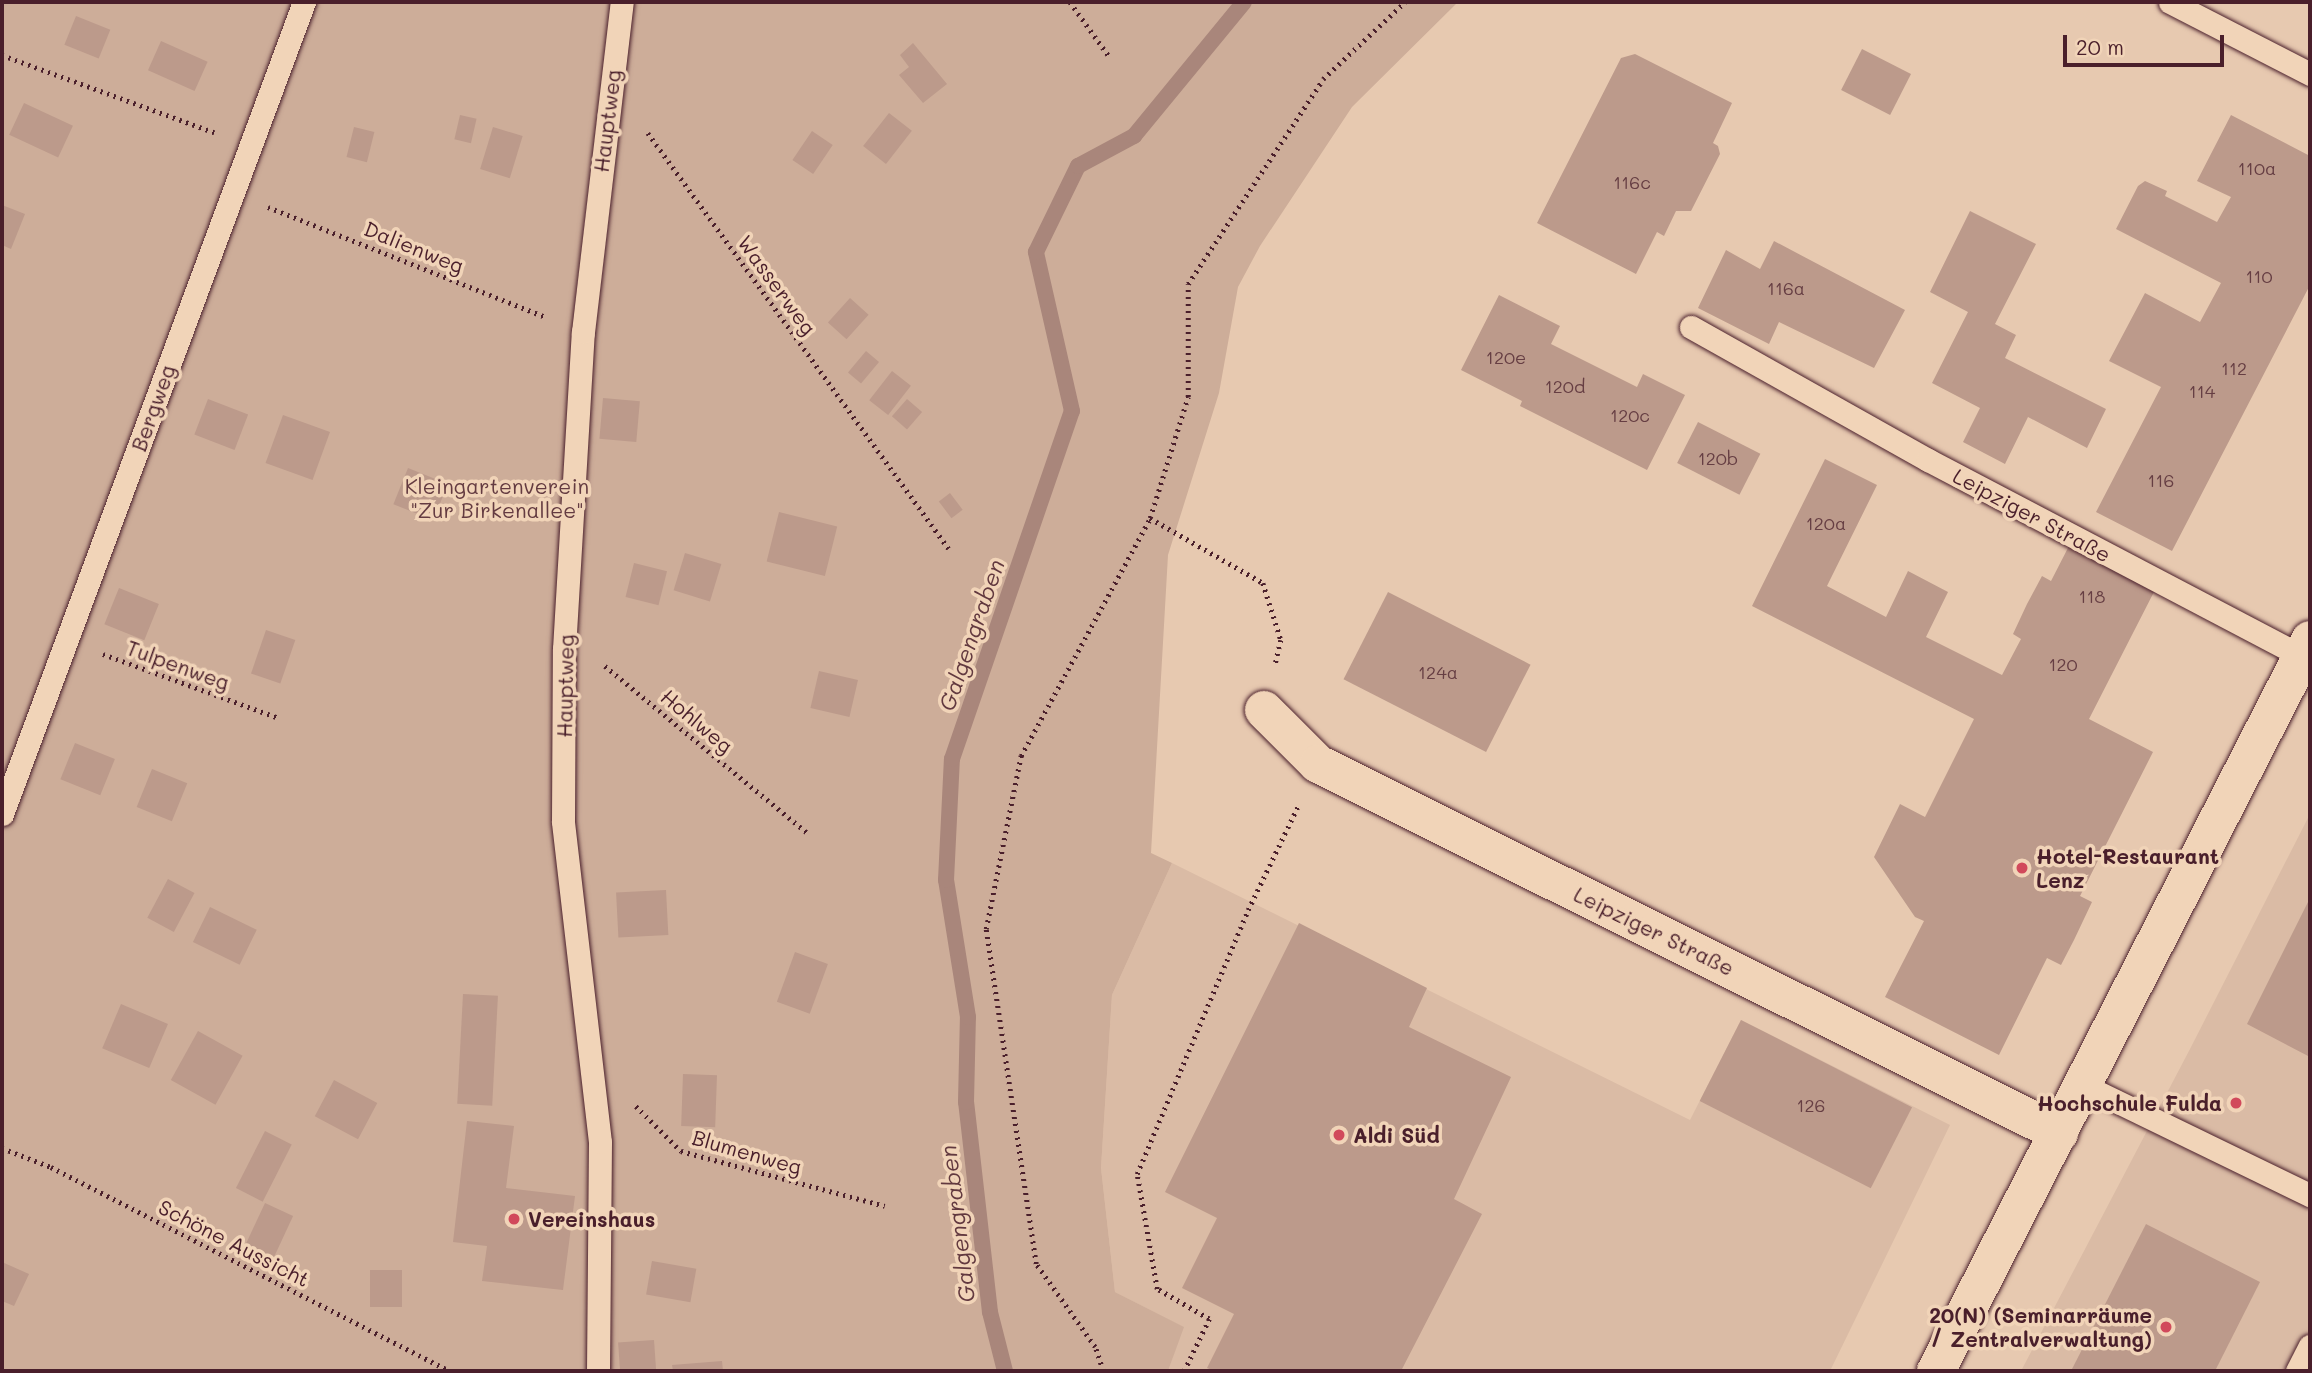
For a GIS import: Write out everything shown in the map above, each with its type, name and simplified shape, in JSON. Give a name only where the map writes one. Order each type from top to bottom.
[{"type":"street","name":"Leipziger Straße","points":[[1936,1371],[2306,648]]},
{"type":"street","name":"Leipziger Straße","points":[[1264,710],[1318,764],[2059,1133]]},
{"type":"lane","name":"Bergweg","points":[[2,814],[304,2]]},
{"type":"lane","name":"Hauptweg","points":[[598,1371],[600,1142],[564,821],[565,633],[583,331],[621,2]]},
{"type":"lane","points":[[2171,2],[2310,74]]},
{"type":"lane","name":"Leipziger Straße","points":[[1691,327],[1941,467],[2306,648]]},
{"type":"lane","points":[[2083,1085],[2310,1195]]},
{"type":"lane","points":[[2297,1371],[2310,1346]]},
{"type":"path","points":[[1070,2],[1109,56]]},
{"type":"path","points":[[1103,1371],[1095,1347],[1036,1264],[986,929],[1021,756],[1150,518],[1188,397],[1188,284],[1323,79],[1405,2]]},
{"type":"path","points":[[2,55],[251,145]]},
{"type":"path","name":"Wasserweg","points":[[647,132],[949,549]]},
{"type":"path","name":"Dalienweg","points":[[233,192],[583,331]]},
{"type":"path","points":[[1150,518],[1263,583],[1281,640],[1264,710]]},
{"type":"path","name":"Hohlweg","points":[[565,633],[810,834]]},
{"type":"path","name":"Tulpenweg","points":[[66,641],[279,718]]},
{"type":"path","points":[[1184,1371],[1209,1319],[1157,1289],[1137,1174],[1248,910],[1318,764]]},
{"type":"path","name":"Blumenweg","points":[[591,1061],[681,1151],[885,1206]]},
{"type":"path","name":"Schöne Aussicht","points":[[2,1148],[51,1167],[450,1371]]},
{"type":"shaded area","name":"Hochschule Fulda","points":[[2310,814],[2310,1371],[2021,1371],[2190,1049]]},
{"type":"shaded area","points":[[1172,863],[1690,1120],[1741,1020],[1950,1125],[1830,1371],[1168,1371],[1183,1327],[1115,1292],[1101,1168],[1112,995]]},
{"type":"green space","name":"Kleingartenverein \"Zur Birkenallee\"","points":[[2,2],[1458,2],[1352,107],[1260,246],[1238,287],[1219,393],[1168,555],[1151,853],[1172,863],[1112,995],[1101,1168],[1115,1292],[1184,1327],[1168,1371],[2,1371]]},
{"type":"building","points":[[76,16],[110,30],[99,59],[64,45]]},
{"type":"building","points":[[161,41],[208,62],[195,91],[148,70]]},
{"type":"building","points":[[913,43],[947,84],[923,103],[899,75],[909,67],[900,55]]},
{"type":"building","points":[[1862,49],[1911,74],[1890,115],[1841,90]]},
{"type":"building","points":[[1635,54],[1732,103],[1713,143],[1718,146],[1720,154],[1691,211],[1676,211],[1664,236],[1657,232],[1636,274],[1537,223],[1621,58]]},
{"type":"building","points":[[24,103],[73,126],[58,158],[9,135]]},
{"type":"building","points":[[889,113],[912,131],[886,164],[863,146]]},
{"type":"building","points":[[460,115],[477,119],[471,143],[454,139]]},
{"type":"building","points":[[2231,115],[2310,156],[2310,285],[2172,551],[2096,512],[2161,387],[2109,361],[2145,293],[2200,322],[2221,283],[2116,229],[2138,186],[2145,181],[2167,191],[2165,196],[2217,222],[2231,197],[2197,181]]},
{"type":"building","points":[[354,127],[374,132],[367,162],[347,157]]},
{"type":"building","points":[[493,127],[523,136],[510,178],[480,169]]},
{"type":"building","points":[[812,131],[833,145],[813,174],[792,160]]},
{"type":"building","points":[[2,205],[25,214],[11,249],[2,245]]},
{"type":"building","points":[[1970,211],[2036,244],[1995,324],[2016,335],[2005,358],[2106,409],[2087,448],[2028,417],[2005,464],[1963,442],[1980,408],[1932,383],[1968,312],[1930,292]]},
{"type":"building","points":[[1774,241],[1905,310],[1874,368],[1779,322],[1769,344],[1698,308],[1726,250],[1760,269]]},
{"type":"building","points":[[1499,295],[1560,326],[1551,344],[1637,387],[1643,374],[1685,395],[1647,470],[1520,406],[1522,401],[1461,370]]},
{"type":"building","points":[[850,298],[869,315],[846,339],[828,323]]},
{"type":"building","points":[[866,351],[879,362],[861,383],[848,372]]},
{"type":"building","points":[[892,371],[911,386],[888,415],[869,400]]},
{"type":"building","points":[[603,398],[640,401],[636,442],[599,439]]},
{"type":"building","points":[[208,399],[248,414],[235,450],[194,434]]},
{"type":"building","points":[[907,399],[922,412],[907,429],[892,416]]},
{"type":"building","points":[[283,415],[330,432],[313,480],[266,463]]},
{"type":"building","points":[[1698,422],[1760,454],[1739,495],[1677,463]]},
{"type":"building","points":[[1825,459],[1877,485],[1827,586],[1886,617],[1908,571],[1948,592],[1926,637],[2002,675],[2021,639],[2013,634],[2027,604],[2042,576],[2051,581],[2070,544],[2156,588],[2089,719],[2153,752],[2080,896],[2092,902],[2074,940],[2061,965],[2047,958],[1999,1055],[1885,997],[1924,921],[1915,917],[1874,857],[1900,804],[1925,817],[1974,719],[1752,606]]},
{"type":"building","points":[[408,468],[448,484],[433,520],[393,504]]},
{"type":"building","points":[[950,493],[963,510],[951,518],[939,501]]},
{"type":"building","points":[[779,512],[837,527],[825,576],[767,561]]},
{"type":"building","points":[[685,553],[721,564],[710,601],[674,590]]},
{"type":"building","points":[[634,563],[667,571],[659,605],[626,597]]},
{"type":"building","points":[[119,588],[159,604],[144,640],[104,624]]},
{"type":"building","points":[[1388,592],[1531,665],[1486,752],[1344,679]]},
{"type":"building","points":[[266,630],[295,640],[280,684],[251,673]]},
{"type":"building","points":[[819,671],[858,680],[849,717],[810,708]]},
{"type":"building","points":[[75,743],[115,759],[100,795],[60,779]]},
{"type":"building","points":[[152,769],[187,783],[172,821],[137,807]]},
{"type":"building","points":[[168,879],[194,893],[174,932],[147,918]]},
{"type":"building","points":[[666,890],[668,935],[618,938],[616,893]]},
{"type":"building","points":[[2310,898],[2310,1057],[2247,1024]]},
{"type":"building","points":[[210,907],[257,930],[240,965],[193,942]]},
{"type":"building","name":"Aldi Süd","points":[[1299,923],[1427,988],[1409,1027],[1511,1077],[1454,1199],[1482,1214],[1401,1371],[1214,1371],[1207,1368],[1234,1314],[1182,1288],[1217,1218],[1165,1192]]},
{"type":"building","points":[[795,952],[828,964],[810,1014],[777,1002]]},
{"type":"building","points":[[463,994],[498,996],[492,1106],[457,1104]]},
{"type":"building","points":[[121,1004],[168,1024],[149,1068],[102,1048]]},
{"type":"building","points":[[1741,1020],[1912,1107],[1871,1188],[1700,1101]]},
{"type":"building","points":[[198,1031],[243,1056],[215,1105],[171,1080]]},
{"type":"building","points":[[683,1074],[717,1075],[715,1127],[681,1126]]},
{"type":"building","points":[[334,1080],[377,1103],[358,1139],[315,1116]]},
{"type":"building","name":"Vereinshaus","points":[[467,1121],[514,1126],[506,1188],[575,1196],[563,1290],[482,1281],[487,1246],[453,1242]]},
{"type":"building","points":[[265,1131],[292,1145],[263,1202],[236,1188]]},
{"type":"building","points":[[265,1203],[293,1216],[273,1259],[245,1246]]},
{"type":"building","name":"20(N) (Seminarräume / Zentralverwaltung)","points":[[2146,1224],[2260,1282],[2215,1371],[2071,1371]]},
{"type":"building","points":[[652,1261],[696,1269],[690,1302],[646,1294]]},
{"type":"building","points":[[2,1262],[29,1274],[14,1306],[2,1301]]},
{"type":"building","points":[[370,1270],[402,1270],[402,1307],[370,1307]]},
{"type":"building","points":[[654,1340],[656,1371],[620,1371],[618,1343]]},
{"type":"building","points":[[722,1361],[723,1371],[673,1371],[672,1365]]},
{"type":"waterway","name":"Galgengraben","points":[[1005,1371],[990,1312],[966,1102],[968,1017],[946,880],[952,759],[1072,411],[1036,252],[1078,166],[1134,136],[1244,2]]},
{"type":"place","name":"Hotel-Restaurant Lenz","points":[[2022,868]]},
{"type":"place","name":"Hochschule Fulda","points":[[2236,1103]]},
{"type":"place","name":"Aldi Süd","points":[[1339,1135]]},
{"type":"place","name":"Vereinshaus","points":[[514,1219]]},
{"type":"place","name":"20(N) (Seminarräume / Zentralverwaltung)","points":[[2166,1327]]}]
